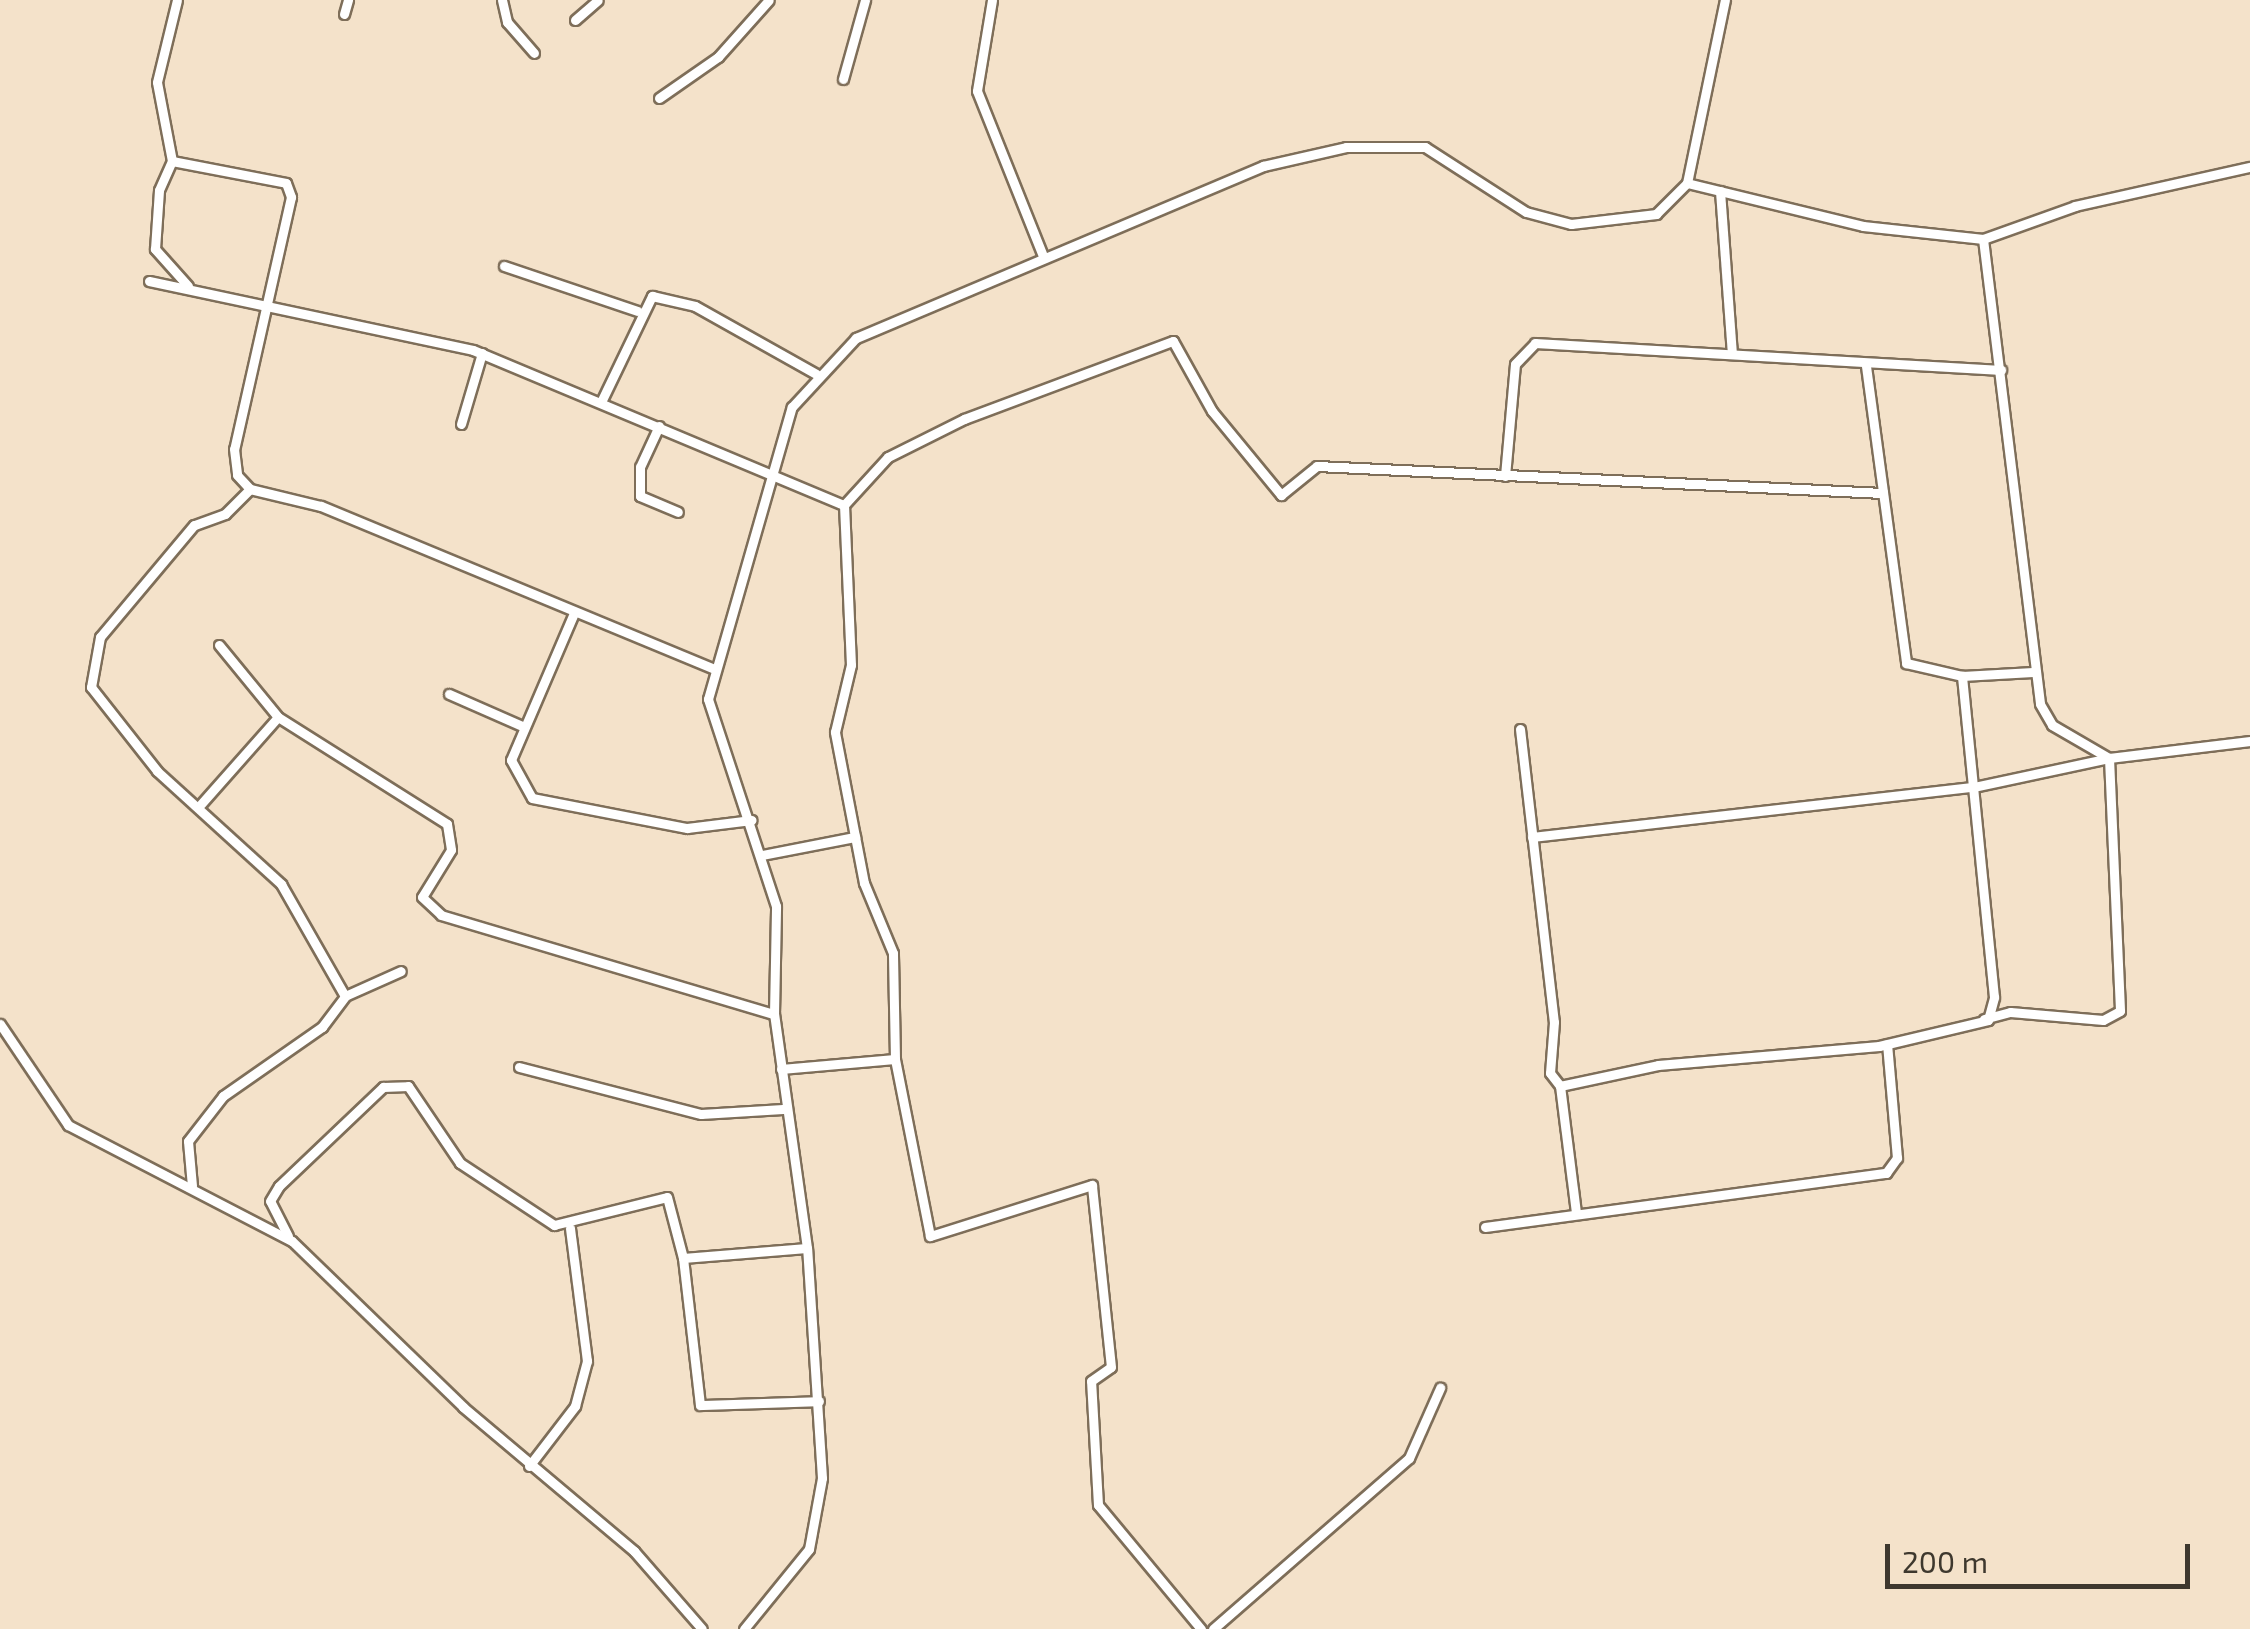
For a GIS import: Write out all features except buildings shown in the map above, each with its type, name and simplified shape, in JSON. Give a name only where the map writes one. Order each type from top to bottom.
[{"type":"street","points":[[177,0],[157,82],[172,161],[158,190],[155,249],[188,286]]},
{"type":"street","points":[[344,14],[348,0]]},
{"type":"street","points":[[502,0],[506,22],[534,52]]},
{"type":"street","points":[[575,20],[598,0]]},
{"type":"street","points":[[659,98],[718,56],[769,0]]},
{"type":"street","points":[[842,78],[864,0]]},
{"type":"street","points":[[992,0],[977,91],[1043,256]]},
{"type":"street","points":[[744,1629],[808,1549],[822,1478],[807,1248],[783,1109],[774,1014],[776,906],[752,820],[708,699],[792,407],[816,374],[856,338],[1263,166],[1382,141],[1424,147],[1526,212],[1571,224],[1656,214],[1687,183],[1725,0]]},
{"type":"street","points":[[172,161],[286,183],[291,198],[265,301],[232,465],[250,489],[321,506],[714,669]]},
{"type":"street","points":[[1687,183],[1862,226],[1983,238],[2075,206],[2250,167]]},
{"type":"street","points":[[1720,191],[1732,353]]},
{"type":"street","points":[[1983,238],[2033,672],[2052,726],[2109,758]]},
{"type":"street","points":[[504,266],[638,310]]},
{"type":"street","points":[[149,280],[265,301],[482,354],[775,472],[844,505]]},
{"type":"street","points":[[601,402],[638,310],[652,296],[695,306],[816,374]]},
{"type":"street","points":[[1201,1629],[1098,1505],[1092,1381],[1111,1366],[1092,1185],[930,1236],[895,1059],[893,953],[855,837],[835,732],[850,665],[844,505],[888,457],[964,419],[1173,340],[1212,411],[1281,495],[1317,466],[1882,493]]},
{"type":"street","points":[[1505,476],[1514,364],[1524,350],[1732,353],[1866,366],[2001,370]]},
{"type":"street","points":[[460,424],[482,354]]},
{"type":"street","points":[[1866,366],[1906,663],[1962,676],[2033,672]]},
{"type":"street","points":[[658,426],[640,467],[640,496],[678,512]]},
{"type":"street","points":[[250,489],[225,514],[194,524],[100,637],[88,669],[124,731],[281,884],[345,996]]},
{"type":"street","points":[[574,613],[510,760],[532,798],[687,828],[752,820]]},
{"type":"street","points":[[219,645],[278,718],[447,824],[452,850],[422,897],[441,915],[774,1014]]},
{"type":"street","points":[[1962,676],[1994,997],[1984,1019]]},
{"type":"street","points":[[448,694],[522,726]]},
{"type":"street","points":[[201,804],[278,718]]},
{"type":"street","points":[[1520,729],[1554,1022],[1550,1073],[1560,1086],[1576,1212]]},
{"type":"street","points":[[1532,837],[1974,787],[2109,758],[2250,740]]},
{"type":"street","points":[[1560,1086],[1658,1065],[1887,1044],[2010,1012],[2103,1020],[2120,1010],[2109,758]]},
{"type":"street","points":[[762,855],[855,837]]},
{"type":"street","points":[[192,1186],[188,1141],[223,1096],[322,1027],[345,996],[401,971]]},
{"type":"street","points":[[0,1024],[68,1126],[192,1186],[292,1241],[529,1466],[634,1551],[702,1629]]},
{"type":"street","points":[[1485,1227],[1886,1173],[1897,1158],[1887,1044]]},
{"type":"street","points":[[781,1069],[895,1059]]},
{"type":"street","points":[[518,1067],[702,1114],[783,1109]]},
{"type":"street","points":[[292,1241],[270,1201],[383,1086],[408,1086],[460,1163],[570,1228],[667,1198],[683,1258],[700,1406],[819,1402]]},
{"type":"street","points":[[529,1466],[576,1406],[587,1360],[570,1228]]},
{"type":"street","points":[[683,1258],[807,1248]]},
{"type":"street","points":[[1213,1629],[1409,1458],[1440,1388]]}]
